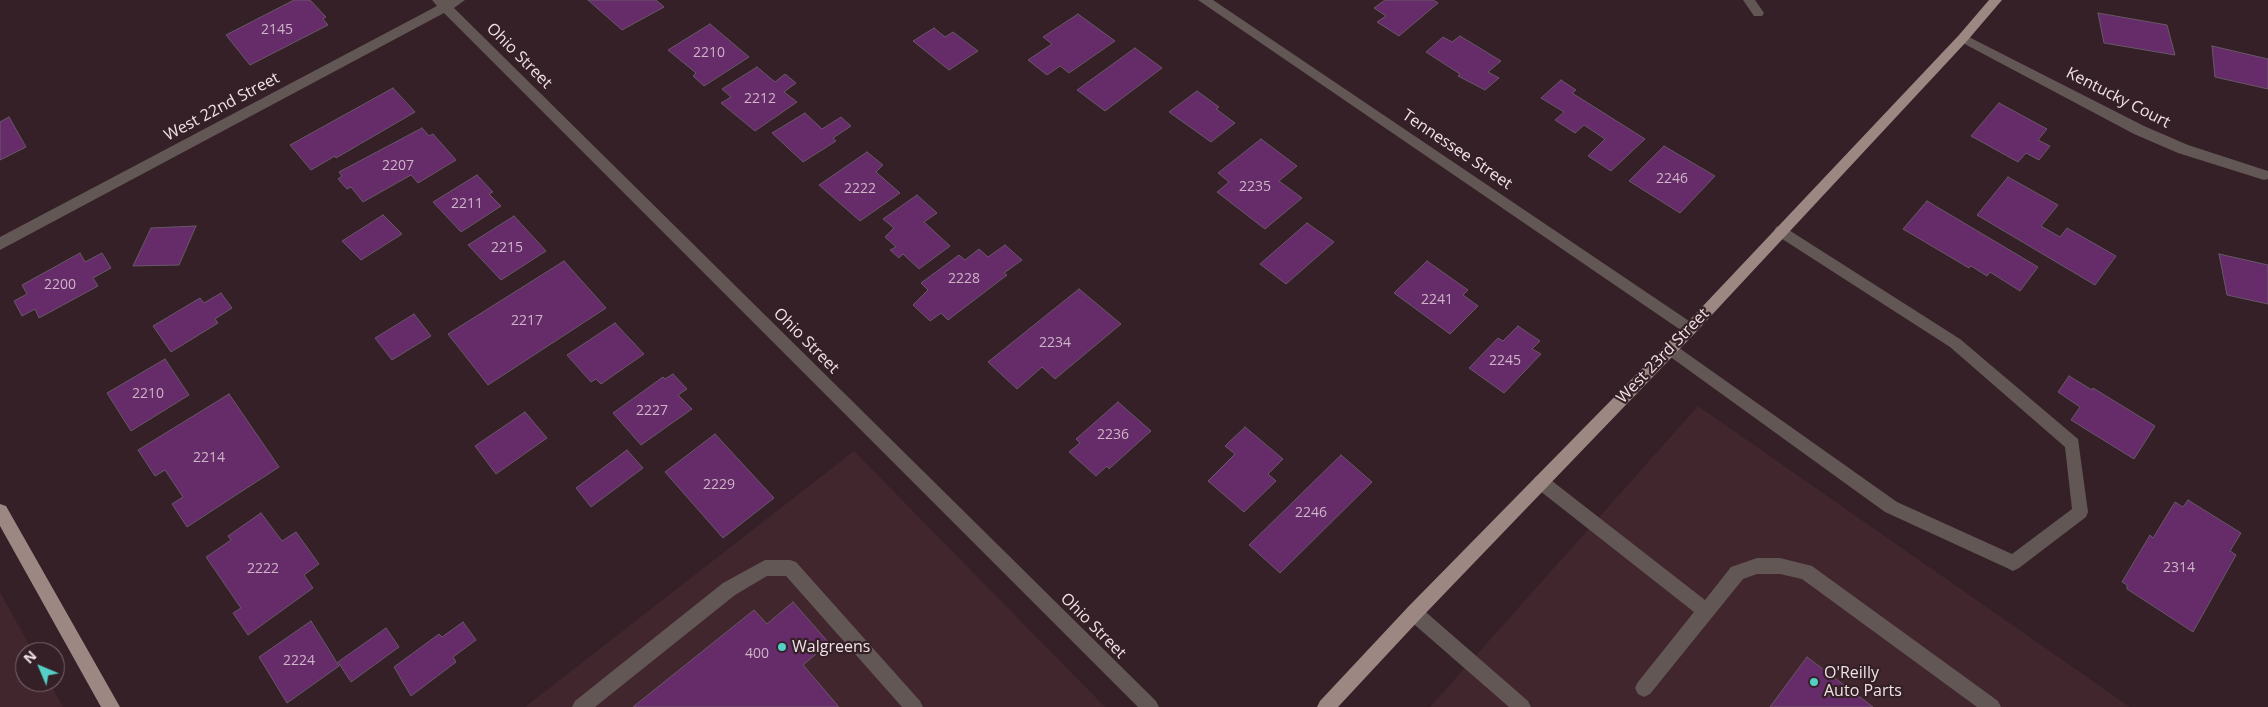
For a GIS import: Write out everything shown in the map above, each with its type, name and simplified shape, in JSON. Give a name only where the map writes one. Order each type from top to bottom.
[{"type":"main road","name":"West 23rd Street","points":[[1326,707],[1414,612],[1690,329],[1963,38],[1996,0]]},
{"type":"main road","points":[[0,511],[111,707]]},
{"type":"street","name":"West 22nd Street","points":[[0,244],[442,4],[460,0]]},
{"type":"street","name":"Tennessee Street","points":[[1204,0],[1690,329]]},
{"type":"street","points":[[1749,0],[1758,13]]},
{"type":"street","name":"Ohio Street","points":[[442,4],[1150,707]]},
{"type":"street","name":"Kentucky Court","points":[[1963,38],[2139,130],[2183,150],[2264,175]]},
{"type":"street","points":[[1670,349],[1891,507],[2013,563],[2080,512],[2072,444],[1956,343],[1781,232]]},
{"type":"street","points":[[1541,482],[1706,611]]},
{"type":"street","points":[[1644,688],[1737,573],[1757,566],[1780,566],[1806,572],[1992,707]]},
{"type":"street","points":[[580,707],[729,589],[764,568],[790,568],[914,707]]},
{"type":"street","points":[[1414,612],[1522,707]]},
{"type":"shaded area","points":[[1698,406],[2130,707],[1430,707]]},
{"type":"shaded area","points":[[854,451],[1105,707],[525,707]]},
{"type":"shaded area","points":[[0,592],[28,642],[15,642],[15,692],[55,692],[63,707],[0,707]]},
{"type":"building","points":[[294,0],[310,0],[326,17],[323,19],[328,25],[250,65],[226,35]]},
{"type":"building","points":[[588,0],[656,0],[664,7],[622,30]]},
{"type":"building","points":[[1385,0],[1433,0],[1438,3],[1399,36],[1377,22],[1386,16],[1374,8]]},
{"type":"building","points":[[2098,13],[2167,25],[2175,55],[2104,43]]},
{"type":"building","points":[[1078,14],[1115,41],[1069,73],[1060,66],[1047,75],[1028,60],[1052,44],[1043,37]]},
{"type":"building","points":[[710,24],[749,57],[704,86],[693,76],[696,73],[668,50]]},
{"type":"building","points":[[934,28],[945,37],[953,32],[978,51],[949,70],[913,41]]},
{"type":"building","points":[[1460,36],[1501,61],[1488,72],[1499,78],[1485,90],[1458,76],[1460,74],[1426,52],[1443,37],[1452,42]]},
{"type":"building","points":[[2212,46],[2268,59],[2268,89],[2215,77]]},
{"type":"building","points":[[1135,48],[1162,68],[1105,111],[1077,90]]},
{"type":"building","points":[[757,67],[775,82],[785,74],[796,83],[784,92],[797,102],[755,131],[721,103],[731,97],[722,89]]},
{"type":"building","points":[[1561,80],[1576,90],[1572,93],[1645,139],[1611,171],[1588,156],[1605,139],[1584,125],[1575,133],[1555,120],[1564,112],[1541,98]]},
{"type":"building","points":[[393,88],[415,112],[336,158],[335,156],[311,170],[290,145]]},
{"type":"building","points":[[1197,91],[1219,107],[1216,109],[1235,123],[1211,142],[1169,112]]},
{"type":"building","points":[[1999,103],[2047,129],[2038,140],[2050,146],[2039,160],[2026,153],[2018,162],[1971,136]]},
{"type":"building","points":[[805,113],[822,129],[841,117],[851,126],[833,138],[836,141],[803,162],[772,133]]},
{"type":"building","points":[[9,117],[26,147],[0,160],[0,122]]},
{"type":"building","points":[[422,128],[429,136],[433,134],[456,160],[418,183],[411,175],[363,202],[351,187],[347,189],[338,179],[342,176],[339,172]]},
{"type":"building","points":[[1261,139],[1297,166],[1279,181],[1302,198],[1265,229],[1217,192],[1229,182],[1218,173]]},
{"type":"building","points":[[1664,146],[1715,176],[1680,213],[1629,181]]},
{"type":"building","points":[[867,152],[883,165],[876,172],[900,193],[860,221],[819,185]]},
{"type":"building","points":[[477,175],[493,192],[489,194],[501,206],[461,232],[433,202]]},
{"type":"building","points":[[2008,177],[2058,205],[2041,226],[2060,237],[2067,228],[2116,256],[2095,285],[1977,215]]},
{"type":"building","points":[[917,195],[937,213],[924,222],[950,246],[919,269],[903,254],[899,258],[890,250],[896,247],[885,237],[894,228],[883,219]]},
{"type":"building","points":[[1927,201],[2038,267],[2020,291],[1990,272],[1987,276],[1971,266],[1969,268],[1903,229]]},
{"type":"building","points":[[383,215],[402,234],[361,260],[342,241]]},
{"type":"building","points":[[514,216],[546,251],[501,280],[468,245]]},
{"type":"building","points":[[1307,223],[1334,242],[1286,284],[1260,264]]},
{"type":"building","points":[[196,226],[179,265],[133,266],[151,228]]},
{"type":"building","points":[[1005,245],[1022,260],[1004,273],[1007,275],[948,320],[941,313],[930,321],[913,305],[928,290],[921,283],[959,255],[965,260],[979,249],[988,257]]},
{"type":"building","points":[[80,253],[85,262],[102,253],[111,268],[93,278],[98,286],[39,318],[35,309],[22,316],[14,301],[27,294],[22,285]]},
{"type":"building","points":[[2219,254],[2268,265],[2268,304],[2227,295]]},
{"type":"building","points":[[564,261],[606,308],[488,385],[448,334]]},
{"type":"building","points":[[1427,261],[1468,290],[1463,295],[1478,306],[1450,334],[1394,293]]},
{"type":"building","points":[[1079,289],[1121,324],[1055,379],[1042,367],[1017,389],[988,362]]},
{"type":"building","points":[[221,293],[232,308],[215,319],[218,323],[171,352],[153,326],[200,298],[204,303]]},
{"type":"building","points":[[414,314],[431,336],[392,360],[375,338]]},
{"type":"building","points":[[615,323],[644,354],[601,384],[596,379],[591,382],[567,355]]},
{"type":"building","points":[[1518,326],[1540,341],[1532,349],[1541,354],[1504,393],[1469,368],[1498,338],[1503,341]]},
{"type":"building","points":[[165,359],[189,395],[131,431],[107,393]]},
{"type":"building","points":[[673,374],[687,389],[678,395],[692,409],[641,445],[613,413],[663,377],[665,379]]},
{"type":"building","points":[[2069,376],[2092,390],[2093,388],[2155,426],[2134,459],[2071,420],[2080,407],[2058,392]]},
{"type":"building","points":[[229,394],[279,467],[187,527],[172,504],[183,497],[165,470],[155,476],[138,450]]},
{"type":"building","points":[[1118,402],[1151,431],[1109,469],[1107,466],[1096,476],[1069,452],[1080,443],[1076,439]]},
{"type":"building","points":[[525,412],[547,438],[496,474],[475,446]]},
{"type":"building","points":[[1245,427],[1283,459],[1268,474],[1276,481],[1244,512],[1208,481],[1235,454],[1225,446]]},
{"type":"building","points":[[715,434],[774,498],[723,538],[665,472]]},
{"type":"building","points":[[627,450],[643,468],[591,507],[576,488]]},
{"type":"building","points":[[1341,455],[1372,482],[1280,573],[1249,545]]},
{"type":"building","points":[[2188,500],[2241,533],[2230,551],[2236,555],[2193,632],[2127,589],[2127,585],[2122,582],[2150,535],[2153,538],[2175,502],[2183,507]]},
{"type":"building","points":[[261,513],[282,541],[296,532],[319,564],[304,575],[313,588],[248,635],[233,613],[241,608],[206,557],[231,540],[228,536]]},
{"type":"building","name":"Walgreens","points":[[793,602],[829,643],[803,665],[839,707],[633,707],[754,610],[767,624]]},
{"type":"building","points":[[311,621],[339,666],[287,703],[259,657]]},
{"type":"building","points":[[463,622],[476,640],[453,657],[456,662],[411,696],[394,667],[439,634],[442,637]]},
{"type":"building","points":[[386,628],[399,647],[351,682],[338,662]]},
{"type":"building","name":"O'Reilly Auto Parts","points":[[1807,657],[1873,707],[1770,707]]},
{"type":"place","name":"Walgreens","points":[[782,647]]},
{"type":"place","name":"O'Reilly Auto Parts","points":[[1814,682]]}]
